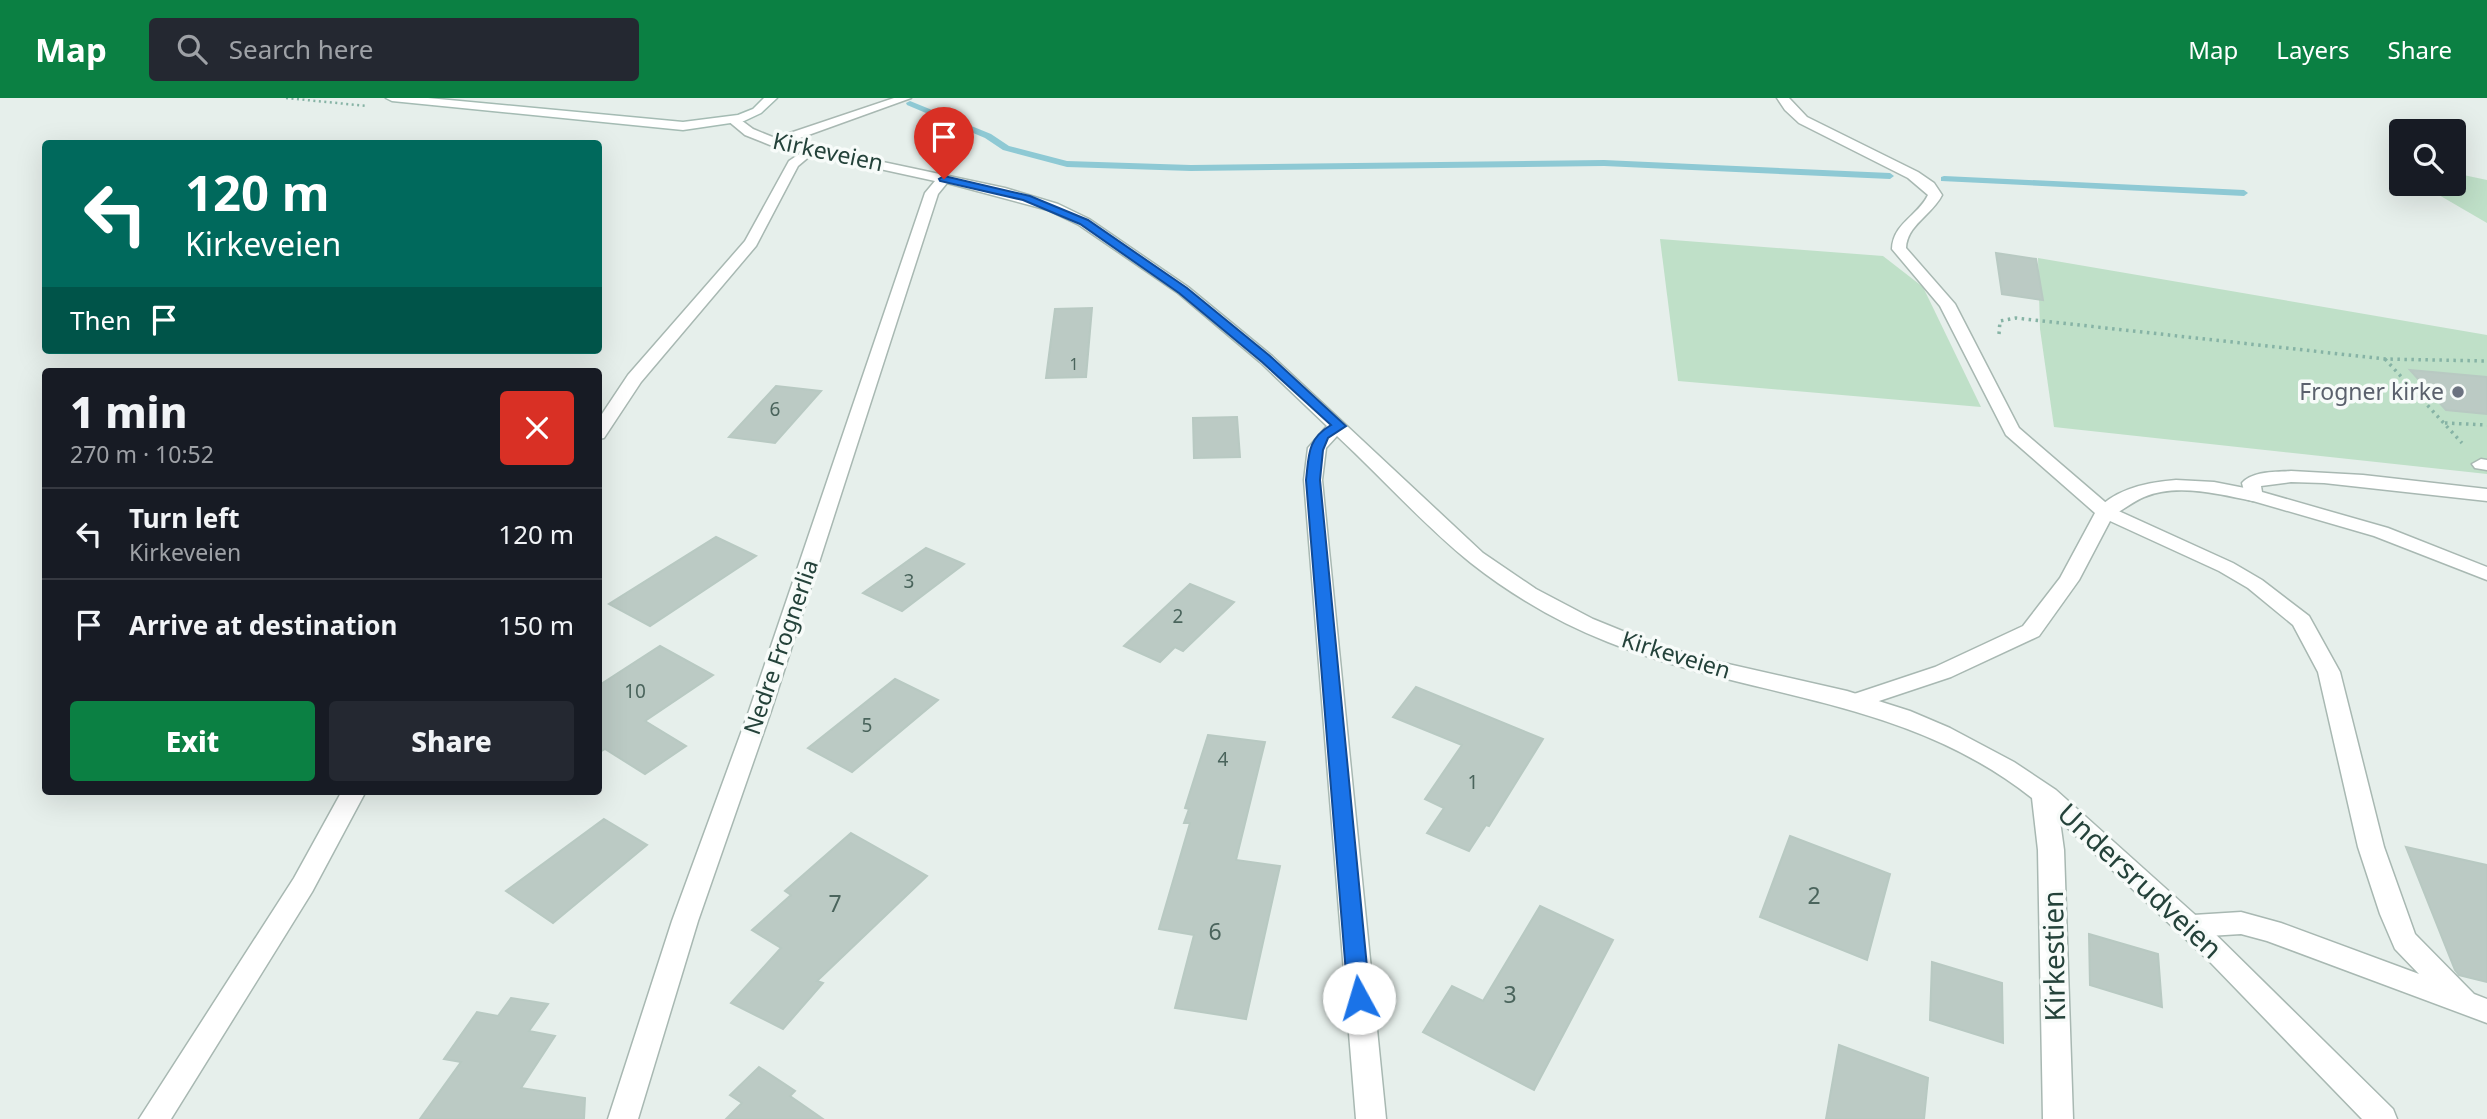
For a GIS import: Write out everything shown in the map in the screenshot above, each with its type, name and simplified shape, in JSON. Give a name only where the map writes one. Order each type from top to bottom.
[{"type":"street","name":"Kirkeveien","points":[[401,98],[694,126],[733,120],[757,111],[771,98]]},
{"type":"street","points":[[774,142],[905,98]]},
{"type":"street","points":[[1783,98],[1789,108],[1803,120],[1913,175],[1929,186],[1935,195],[1932,206],[1902,230],[1898,239],[1899,249],[1947,304],[2012,431],[2105,512],[2226,567],[2255,584],[2301,621],[2329,672],[2371,847],[2393,914],[2406,941],[2475,1006]]},
{"type":"street","name":"Kirkeveien","points":[[733,120],[749,132],[774,142],[1040,202],[1096,229],[1183,290],[1266,359],[1476,557],[1508,582],[1548,607],[1592,628],[1670,657],[1856,701]]},
{"type":"street","points":[[602,428],[634,379],[751,243],[793,164],[811,150]]},
{"type":"street","name":"Nedre Frognerlia","points":[[623,1119],[685,921],[807,573],[899,286],[932,193],[944,179]]},
{"type":"street","points":[[1339,426],[1323,436],[1316,450],[1313,480],[1371,1119]]},
{"type":"street","points":[[2253,495],[2251,483],[2255,479],[2279,475],[2487,495]]},
{"type":"street","points":[[1856,701],[1943,672],[2031,631],[2069,580],[2105,512],[2121,499],[2155,486],[2207,487],[2318,511],[2381,531],[2487,574]]},
{"type":"street","name":"Undersrudveien","points":[[1856,701],[1924,726],[1963,744],[2044,794],[2193,926],[2382,1119]]},
{"type":"street","name":"Kirkestien","points":[[2044,794],[2051,850],[2058,1119]]},
{"type":"street","points":[[154,1119],[303,885],[352,795]]},
{"type":"street","points":[[2193,926],[2241,923],[2271,931],[2475,1006]]},
{"type":"path","points":[[1967,344],[1989,342],[1998,337],[2000,321],[2016,318],[2385,359],[2487,361]]},
{"type":"path","points":[[2385,359],[2484,464]]},
{"type":"path","points":[[2444,423],[2487,425]]},
{"type":"green space","points":[[2466,176],[2487,180],[2487,223],[2441,196],[2466,196]]},
{"type":"green space","points":[[1660,239],[1883,256],[1923,287],[1981,407],[1678,381]]},
{"type":"green space","points":[[2038,258],[2487,335],[2487,474],[2054,427],[2040,329]]},
{"type":"building","points":[[1996,253],[2036,259],[2043,300],[2002,294]]},
{"type":"building","points":[[1092,308],[1086,377],[1046,378],[1055,309]]},
{"type":"building","name":"Frogner kirke","points":[[2410,370],[2487,377],[2487,414],[2446,410]]},
{"type":"building","points":[[776,386],[821,391],[775,443],[729,437]]},
{"type":"building","points":[[1237,417],[1240,457],[1194,458],[1193,418]]},
{"type":"building","points":[[716,537],[756,556],[650,626],[609,604]]},
{"type":"building","points":[[926,548],[964,564],[902,611],[863,593]]},
{"type":"building","points":[[1190,584],[1234,602],[1183,651],[1175,647],[1160,662],[1124,646]]},
{"type":"building","points":[[660,646],[713,675],[645,721],[686,746],[645,774],[605,749],[602,751],[602,683]]},
{"type":"building","points":[[895,679],[938,700],[852,772],[808,748]]},
{"type":"building","points":[[1416,687],[1543,739],[1489,826],[1486,825],[1469,851],[1427,833],[1444,808],[1425,799],[1462,745],[1393,717]]},
{"type":"building","points":[[1208,735],[1265,742],[1236,860],[1280,866],[1246,1019],[1175,1008],[1194,935],[1159,929],[1190,823],[1184,823],[1189,809],[1185,808]]},
{"type":"building","points":[[604,819],[647,845],[553,923],[506,891]]},
{"type":"building","points":[[851,833],[927,876],[817,981],[823,983],[783,1029],[731,1003],[781,948],[752,930],[791,895],[785,891]]},
{"type":"building","points":[[1790,836],[1890,874],[1867,960],[1760,917]]},
{"type":"building","points":[[2406,847],[2487,865],[2487,982],[2459,975],[2455,970]]},
{"type":"building","points":[[1540,906],[1613,940],[1534,1090],[1423,1032],[1452,986],[1483,1001]]},
{"type":"building","points":[[2089,934],[2158,954],[2162,1007],[2090,985]]},
{"type":"building","points":[[1932,962],[2002,983],[2003,1043],[1930,1020]]},
{"type":"building","points":[[511,998],[548,1004],[529,1031],[555,1036],[521,1088],[585,1098],[584,1119],[420,1119],[461,1062],[444,1059],[477,1012],[498,1016]]},
{"type":"building","points":[[1839,1045],[1928,1078],[1924,1119],[1826,1119]]},
{"type":"building","points":[[759,1067],[795,1091],[790,1096],[823,1119],[726,1119],[742,1103],[730,1095]]},
{"type":"waterway","points":[[910,103],[988,136],[1006,148],[1067,164],[1191,168],[1604,163],[1890,176]]},
{"type":"waterway","points":[[1944,179],[2244,193]]},
{"type":"place","name":"Frogner kirke","points":[[2458,392]]},
{"type":"route","points":[[944,179],[1026,198],[1084,222],[1183,290],[1266,359],[1339,426],[1323,436],[1316,450],[1313,480],[1359,998]]}]
